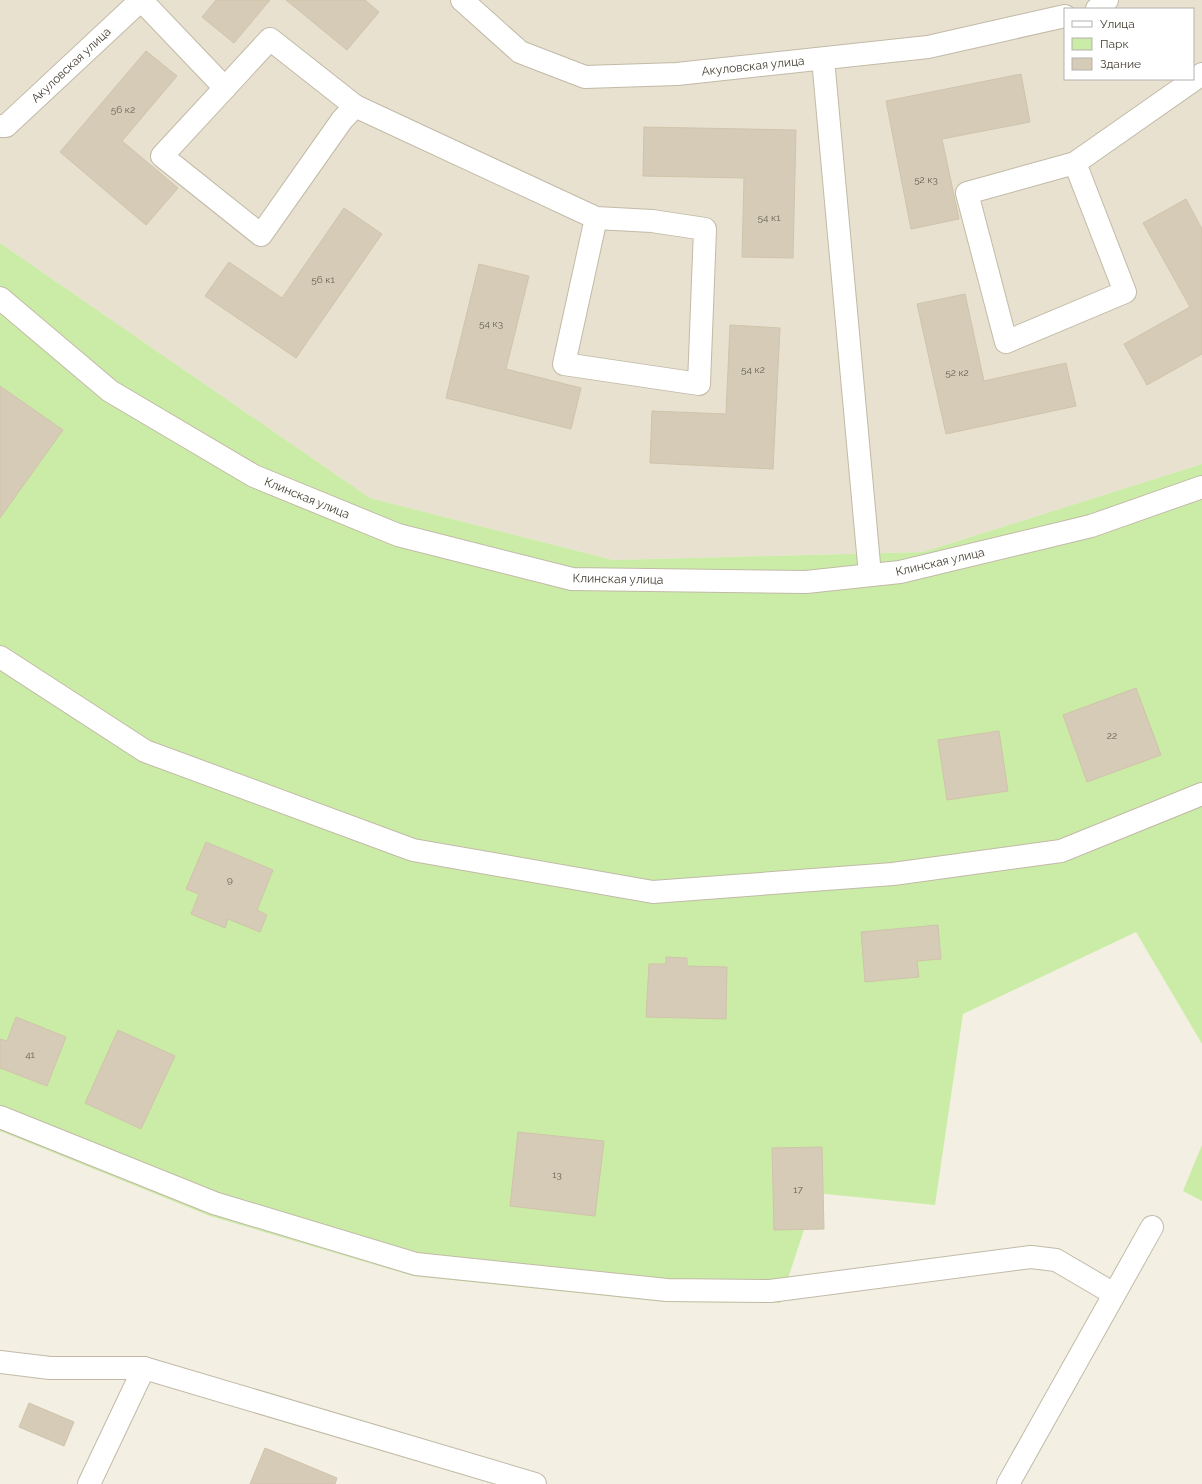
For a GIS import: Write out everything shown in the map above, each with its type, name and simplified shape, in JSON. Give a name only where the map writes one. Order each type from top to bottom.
[{"type":"street","points":[[141,0],[225,88]]},
{"type":"street","name":"Акуловская улица","points":[[0,126],[6,126],[141,0]]},
{"type":"street","name":"Акуловская улица","points":[[462,0],[520,52],[585,77],[678,74],[928,47],[1064,16]]},
{"type":"street","points":[[355,106],[342,120],[261,235],[162,156],[270,39],[355,106],[596,218],[652,221],[705,229],[699,384],[564,364],[596,218]]},
{"type":"street","points":[[823,59],[870,575]]},
{"type":"street","points":[[1075,162],[1125,292],[1006,342],[967,193],[1075,162],[1172,85],[1186,80]]},
{"type":"street","name":"Клинская улица","points":[[0,298],[110,391],[254,476],[398,535],[572,579],[806,582],[900,572],[1091,526],[1202,488]]},
{"type":"street","points":[[0,657],[145,751],[413,850],[653,892],[893,874],[1061,851],[1202,794]]},
{"type":"street","points":[[0,1117],[214,1204],[416,1264],[667,1290],[770,1291],[1031,1257],[1056,1260],[1114,1294]]},
{"type":"street","points":[[1008,1484],[1152,1227]]},
{"type":"street","points":[[0,1362],[50,1368],[144,1368],[535,1484]]},
{"type":"street","points":[[89,1484],[144,1368]]},
{"type":"shaded area","points":[[0,0],[1202,0],[1202,464],[923,552],[613,560],[370,498],[0,243]]},
{"type":"green space","points":[[0,243],[370,498],[613,560],[923,552],[1202,464],[1202,1044],[1136,932],[963,1014],[935,1205],[816,1193],[780,1303],[666,1302],[413,1276],[210,1216],[0,1131]]},
{"type":"green space","points":[[1202,1145],[1202,1201],[1183,1191]]},
{"type":"building","points":[[216,0],[270,0],[234,43],[202,17]]},
{"type":"building","points":[[286,0],[365,0],[379,12],[347,50]]},
{"type":"building","points":[[146,51],[177,76],[122,141],[178,188],[146,225],[60,152]]},
{"type":"building","points":[[1021,74],[1030,122],[942,139],[959,219],[911,229],[886,101]]},
{"type":"building","points":[[644,127],[796,130],[793,258],[742,257],[744,178],[643,176]]},
{"type":"building","points":[[1186,199],[1202,229],[1202,354],[1147,385],[1124,344],[1190,307],[1143,223]]},
{"type":"building","points":[[344,208],[382,234],[296,358],[205,296],[229,262],[282,298]]},
{"type":"building","points":[[479,264],[529,276],[506,369],[581,388],[571,429],[446,398]]},
{"type":"building","points":[[965,294],[984,381],[1066,363],[1076,406],[946,434],[917,304]]},
{"type":"building","points":[[730,325],[780,328],[773,469],[650,463],[652,411],[726,414]]},
{"type":"building","points":[[0,386],[63,430],[0,518]]},
{"type":"building","points":[[1136,688],[1161,755],[1087,782],[1063,715]]},
{"type":"building","points":[[999,731],[1008,791],[947,800],[938,740]]},
{"type":"building","points":[[206,842],[273,870],[257,910],[267,915],[260,932],[228,919],[225,928],[191,914],[199,894],[186,889]]},
{"type":"building","points":[[938,925],[941,959],[917,961],[919,977],[865,982],[861,932]]},
{"type":"building","points":[[666,957],[687,958],[687,966],[727,967],[726,1019],[646,1017],[649,964],[666,964]]},
{"type":"building","points":[[16,1017],[66,1037],[47,1086],[0,1068],[0,1039],[7,1041]]},
{"type":"building","points":[[118,1030],[175,1056],[141,1129],[85,1103]]},
{"type":"building","points":[[518,1132],[604,1141],[595,1216],[510,1206]]},
{"type":"building","points":[[822,1147],[824,1229],[774,1230],[772,1148]]},
{"type":"building","points":[[29,1403],[74,1422],[64,1446],[19,1427]]},
{"type":"building","points":[[265,1448],[337,1478],[335,1484],[250,1484]]}]
